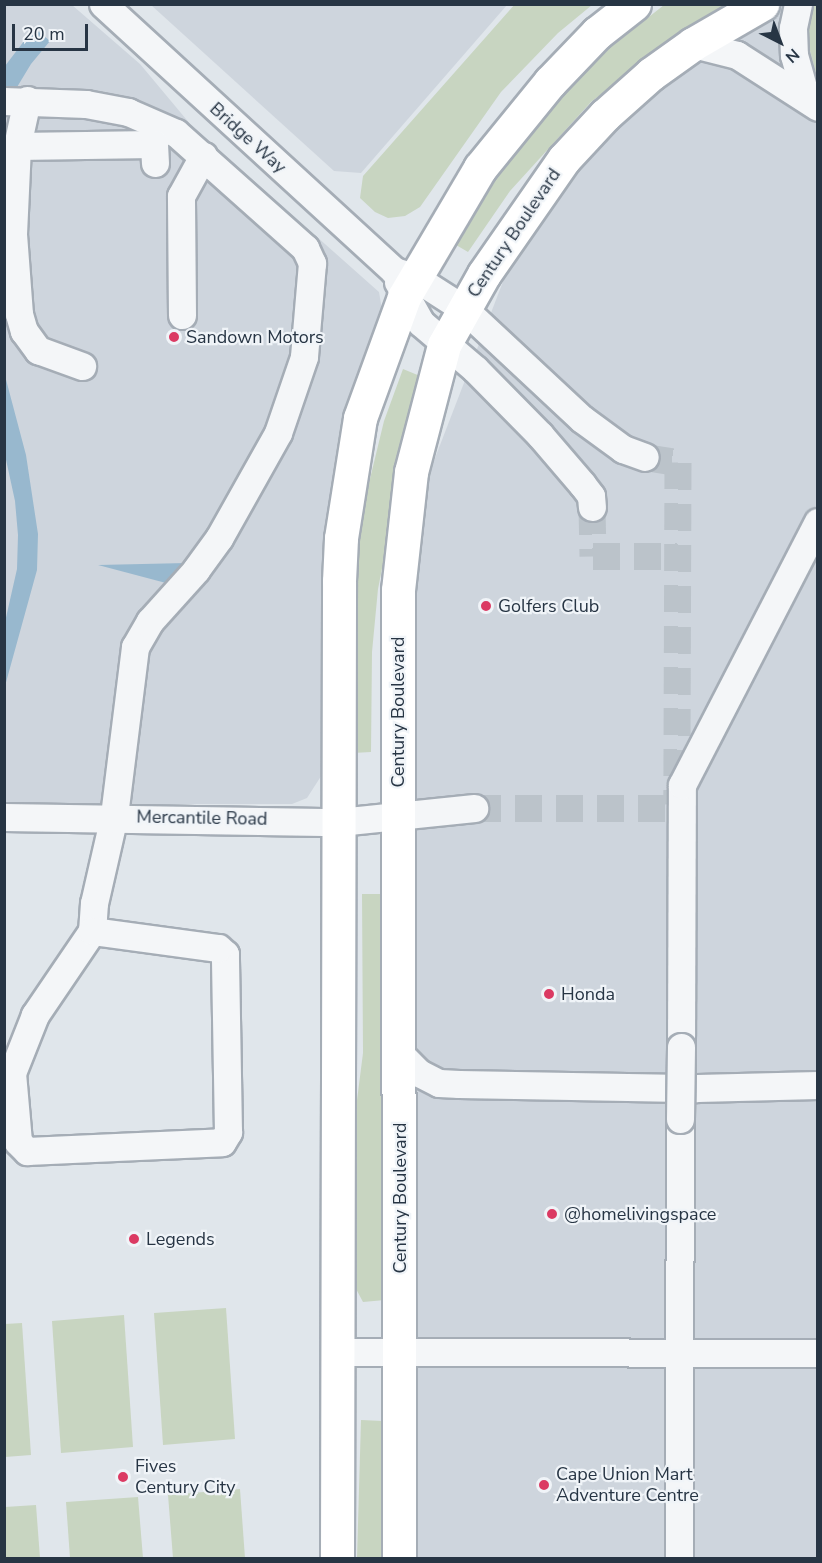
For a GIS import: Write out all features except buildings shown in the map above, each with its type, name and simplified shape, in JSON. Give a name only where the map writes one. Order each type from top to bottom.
[{"type":"main road","points":[[338,1558],[341,538],[360,418],[404,281],[480,168],[517,120],[597,33],[634,4]]},
{"type":"main road","name":"Century Boulevard","points":[[399,1558],[401,1055],[398,590],[404,514],[444,345],[464,309],[564,159],[605,115],[693,44],[762,4]]},
{"type":"lane","name":"Bridge Way","points":[[102,4],[404,281]]},
{"type":"lane","points":[[798,4],[793,28],[794,55],[812,103]]},
{"type":"lane","points":[[693,44],[737,55],[812,103]]},
{"type":"lane","points":[[82,366],[43,355],[24,331],[16,291],[13,234],[17,146],[13,101],[86,104],[128,112],[176,133],[309,256],[314,278],[304,357],[278,433],[242,503],[196,570],[150,621],[135,647],[114,816],[94,903],[92,931],[35,1015],[12,1072],[18,1142],[27,1151],[222,1142],[228,1132],[225,954],[218,948],[92,931]]},
{"type":"lane","points":[[17,146],[154,144],[155,163]]},
{"type":"lane","points":[[182,315],[181,196],[203,156]]},
{"type":"lane","points":[[404,281],[464,309],[569,407],[623,449],[645,457]]},
{"type":"lane","points":[[404,281],[421,323],[444,345],[476,369],[540,435],[591,496],[592,507]]},
{"type":"lane","points":[[540,435],[569,407]]},
{"type":"lane","points":[[679,1558],[682,785],[818,522]]},
{"type":"lane","name":"Mercantile Road","points":[[4,817],[114,816],[339,822],[399,818],[474,808]]},
{"type":"lane","points":[[401,1055],[420,1073],[439,1083],[697,1088],[818,1085]]},
{"type":"lane","points":[[339,1352],[818,1353]]},
{"type":"shaded area","points":[[5,5],[72,5],[140,64],[191,125],[379,292],[383,316],[325,770],[307,798],[292,804],[5,804]]},
{"type":"shaded area","points":[[151,5],[507,5],[361,173],[334,171]]},
{"type":"shaded area","points":[[791,5],[817,5],[817,1558],[410,1558],[411,594],[420,497],[504,279],[577,172],[662,74]]},
{"type":"green space","points":[[515,4],[592,5],[558,33],[501,92],[420,207],[405,216],[388,218],[375,212],[360,198],[363,176]]},
{"type":"green space","points":[[664,5],[731,5],[662,47],[591,102],[510,191],[468,252],[451,242],[489,176],[529,128],[611,47]]},
{"type":"green space","points":[[810,5],[817,5],[817,77],[803,24]]},
{"type":"green space","points":[[403,369],[420,376],[378,589],[372,652],[371,752],[353,753],[352,580],[369,483],[384,421]]},
{"type":"green space","points":[[362,894],[382,894],[385,1300],[363,1302],[355,1287],[348,1256],[348,1171],[363,1053]]},
{"type":"green space","points":[[226,1308],[235,1439],[163,1445],[154,1313]]},
{"type":"green space","points":[[124,1315],[133,1447],[61,1453],[52,1321]]},
{"type":"green space","points":[[22,1323],[31,1455],[5,1457],[5,1324]]},
{"type":"green space","points":[[361,1420],[383,1421],[383,1558],[357,1558]]},
{"type":"green space","points":[[240,1489],[245,1558],[173,1558],[168,1495]]},
{"type":"green space","points":[[138,1497],[143,1558],[70,1558],[66,1502]]},
{"type":"green space","points":[[36,1505],[40,1558],[5,1558],[5,1507]]},
{"type":"water","points":[[34,28],[50,41],[31,64],[5,107],[5,66]]},
{"type":"water","points":[[4,372],[26,455],[38,534],[37,570],[5,686],[5,622],[17,569],[18,535],[15,501],[5,455]]},
{"type":"water","points":[[187,563],[166,583],[98,565]]},
{"type":"tunnel","points":[[645,457],[678,462],[677,804]]},
{"type":"tunnel","points":[[592,507],[593,556],[677,556]]},
{"type":"tunnel","points":[[474,808],[677,808]]},
{"type":"place","name":"Sandown Motors","points":[[174,337]]},
{"type":"place","name":"Golfers Club","points":[[486,606]]},
{"type":"place","name":"Honda","points":[[549,994]]},
{"type":"place","name":"@homelivingspace","points":[[552,1214]]},
{"type":"place","name":"Legends","points":[[134,1239]]},
{"type":"place","name":"Fives Century City","points":[[123,1477]]},
{"type":"place","name":"Cape Union Mart Adventure Centre","points":[[544,1485]]}]
